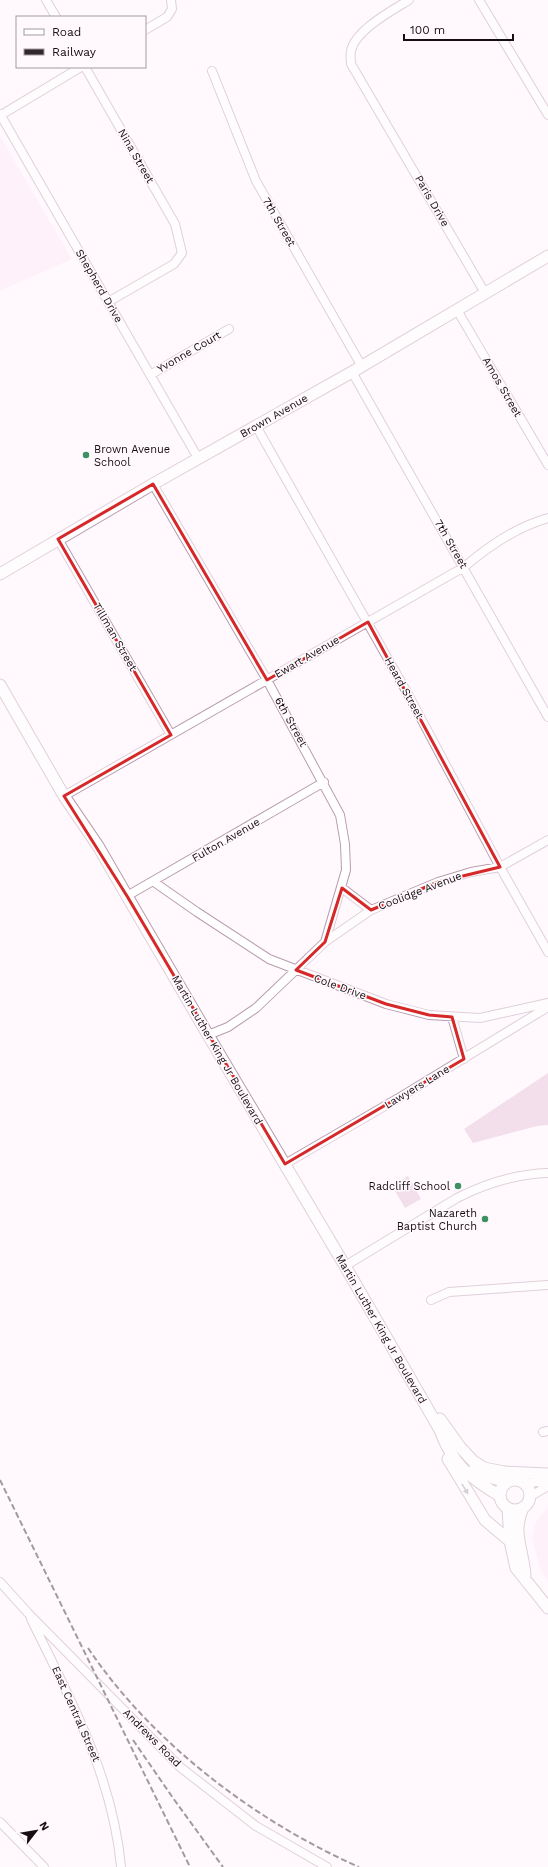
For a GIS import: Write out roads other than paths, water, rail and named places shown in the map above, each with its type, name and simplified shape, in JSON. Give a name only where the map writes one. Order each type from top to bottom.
[{"type":"main road","name":"Brown Avenue","points":[[0,574],[548,256]]},
{"type":"main road","name":"Martin Luther King Jr Boulevard","points":[[0,686],[64,796],[98,846],[345,1266],[440,1430],[446,1446],[457,1463],[486,1488],[500,1496]]},
{"type":"main road","points":[[425,1405],[442,1421],[460,1447],[473,1461],[484,1468],[504,1472],[548,1474]]},
{"type":"main road","name":"Martin Luther King Jr Boulevard","points":[[432,1416],[438,1443],[475,1505],[485,1520],[510,1541]]},
{"type":"main road","name":"Martin Luther King Jr Boulevard","points":[[440,1430],[469,1463],[481,1473],[490,1478],[501,1481],[510,1480]]},
{"type":"main road","points":[[523,1508],[518,1510],[508,1508],[504,1505],[500,1496],[502,1486],[510,1480],[515,1479],[525,1482],[531,1496],[530,1501],[523,1508],[519,1517],[517,1532],[525,1576]]},
{"type":"main road","points":[[508,1508],[510,1541],[516,1568],[525,1576],[548,1608]]},
{"type":"street","points":[[46,0],[55,16]]},
{"type":"street","points":[[146,29],[167,17],[172,9],[171,0]]},
{"type":"street","name":"Paris Drive","points":[[409,0],[374,21],[360,36],[351,50],[351,64],[485,293]]},
{"type":"street","points":[[479,0],[548,115]]},
{"type":"street","points":[[0,115],[79,68]]},
{"type":"street","name":"Nina Street","points":[[86,68],[175,224],[182,253],[174,264],[108,302]]},
{"type":"street","name":"7th Street","points":[[212,72],[256,181],[464,567],[548,717]]},
{"type":"street","name":"Shepherd Drive","points":[[0,115],[198,458]]},
{"type":"street","name":"Amos Street","points":[[457,310],[548,465]]},
{"type":"street","name":"Yvonne Court","points":[[150,375],[229,329]]},
{"type":"street","name":"Heard Street","points":[[256,426],[368,622],[500,867],[548,952]]},
{"type":"street","name":"6th Street","points":[[153,484],[267,680],[324,782],[340,815],[344,837],[346,870],[325,942]]},
{"type":"street","name":"Ewart Avenue","points":[[64,796],[464,567],[486,548],[537,521],[548,518]]},
{"type":"street","name":"Tillman Street","points":[[58,539],[171,735]]},
{"type":"street","name":"Fulton Avenue","points":[[127,896],[154,882],[324,782]]},
{"type":"street","name":"Coolidge Avenue","points":[[208,1035],[228,1027],[256,1008],[325,942],[371,910],[438,882],[471,872],[500,867],[548,840]]},
{"type":"street","name":"Cole Drive","points":[[154,882],[269,959],[386,1004],[429,1015],[480,1018],[548,1004]]},
{"type":"street","points":[[342,888],[371,910]]},
{"type":"street","name":"Lawyers Lane","points":[[285,1164],[464,1059],[548,1007]]},
{"type":"street","points":[[452,1017],[464,1059]]},
{"type":"street","points":[[345,1266],[457,1198],[474,1190],[512,1177],[548,1173]]},
{"type":"street","points":[[431,1300],[449,1292],[548,1285]]},
{"type":"street","points":[[525,1482],[540,1482],[548,1479]]},
{"type":"street","points":[[531,1496],[548,1486]]},
{"type":"street","name":"Andrews Road","points":[[0,1582],[28,1613],[180,1767],[256,1826],[327,1867]]},
{"type":"street","name":"East Central Street","points":[[28,1613],[74,1706],[95,1754],[112,1809],[121,1867]]},
{"type":"street","points":[[0,1822],[44,1867]]},
{"type":"railway","points":[[0,1480],[190,1867]]},
{"type":"railway","points":[[88,1648],[114,1683],[143,1716],[174,1747],[208,1776],[244,1803],[282,1827],[359,1867]]},
{"type":"railway","points":[[133,1740],[223,1867]]},
{"type":"place","name":"Brown Avenue School","points":[[86,455]]},
{"type":"place","name":"Radcliff School","points":[[458,1186]]},
{"type":"place","name":"Nazareth Baptist Church","points":[[485,1219]]}]
